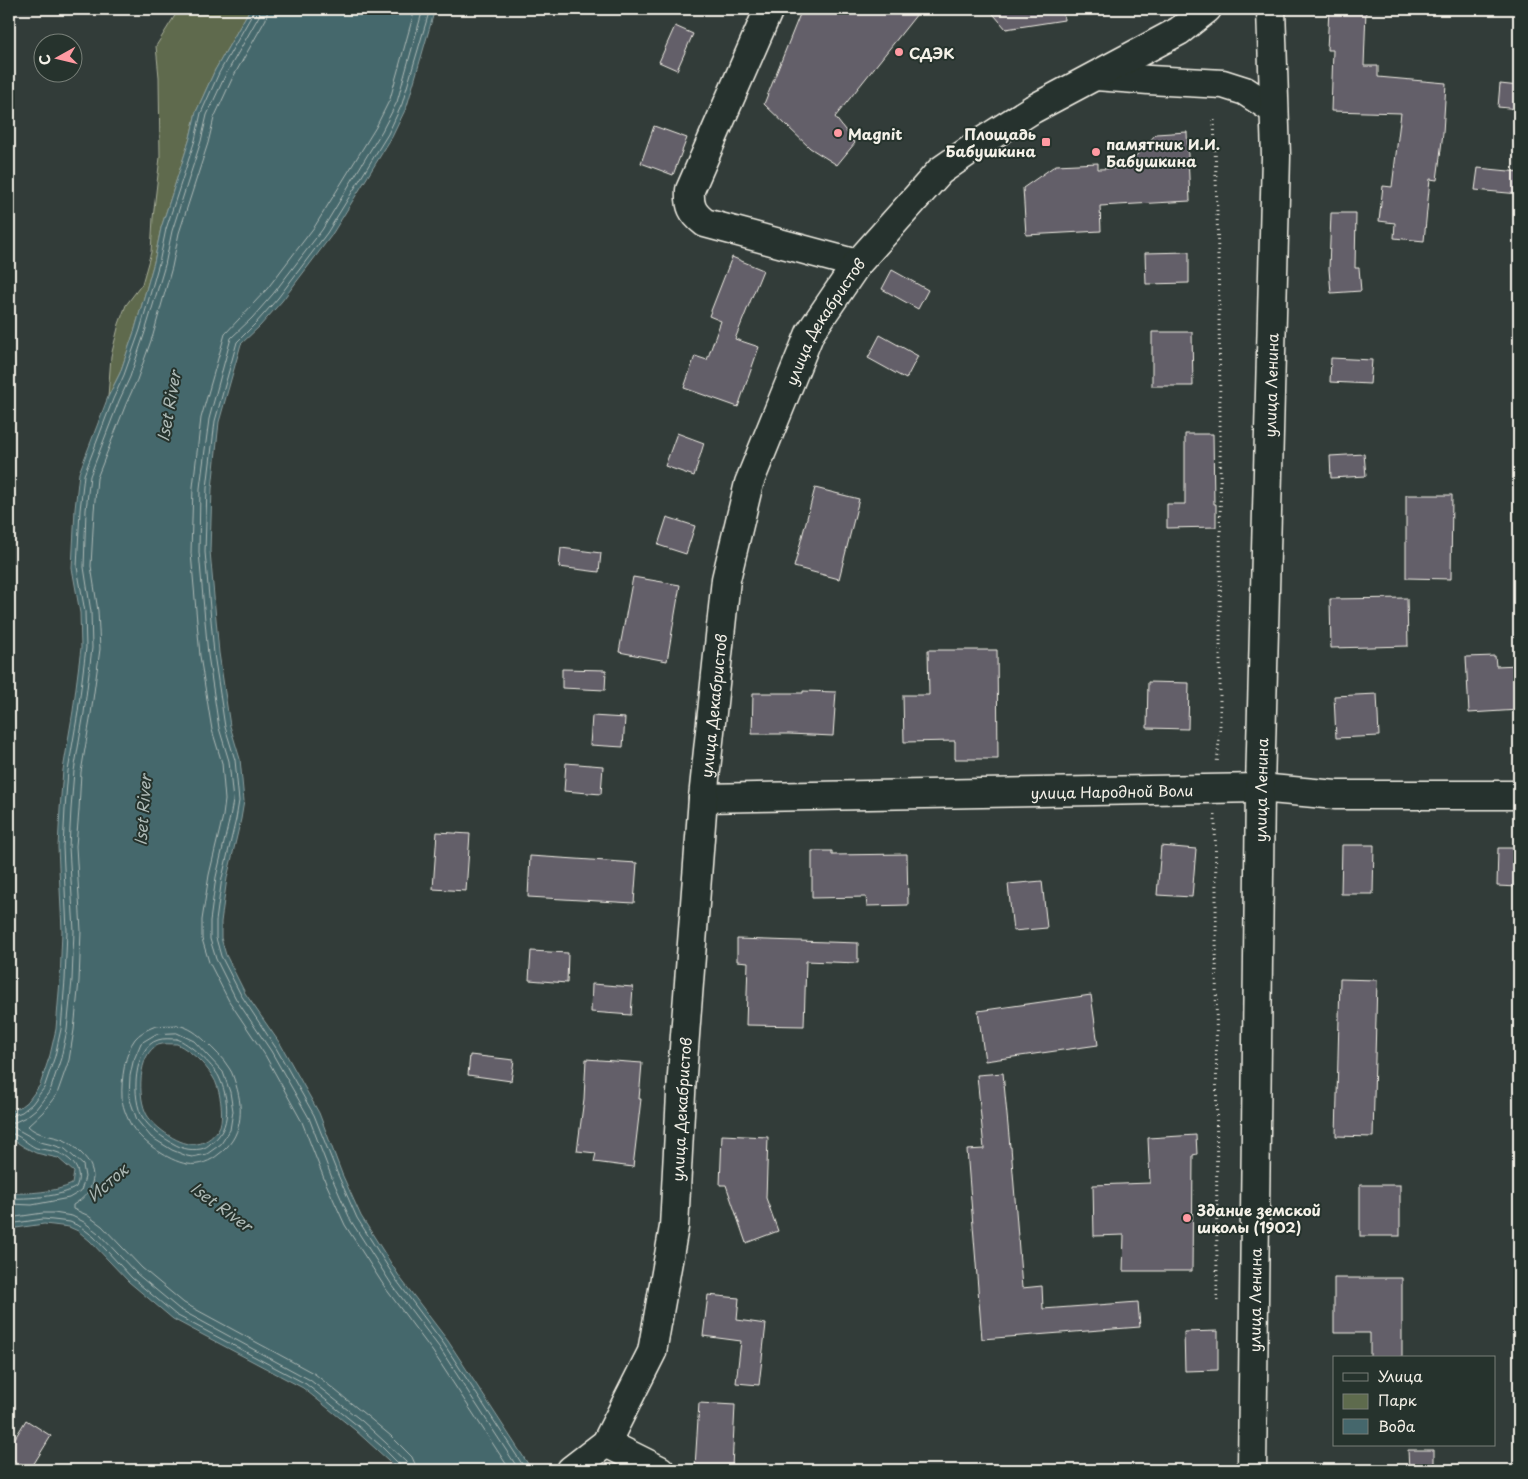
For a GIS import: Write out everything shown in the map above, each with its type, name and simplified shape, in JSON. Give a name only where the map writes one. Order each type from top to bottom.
[{"type":"street","points":[[769,9],[690,190],[689,202],[696,216],[705,223],[857,264]]},
{"type":"street","name":"улица Декабристов","points":[[588,1457],[652,1352],[674,1227],[682,1075],[703,798],[726,579],[749,483],[810,333],[857,264],[940,171],[1033,109],[1179,30],[1207,9]]},
{"type":"street","name":"улица Ленина","points":[[1252,1470],[1260,788],[1276,156],[1271,9]]},
{"type":"street","points":[[1096,76],[1222,84],[1244,91],[1274,110]]},
{"type":"street","name":"улица Народной Воли","points":[[703,798],[1260,788],[1336,795],[1519,795]]},
{"type":"street","points":[[588,1457],[660,1470]]},
{"type":"path","points":[[1214,120],[1218,215],[1220,434],[1220,729],[1214,789],[1217,1302]]},
{"type":"green space","points":[[179,9],[250,9],[215,70],[196,112],[190,138],[161,228],[154,262],[135,329],[120,373],[108,397],[111,356],[119,324],[126,305],[142,284],[151,252],[160,157],[159,77],[156,46]]},
{"type":"water","points":[[250,9],[435,9],[407,106],[392,137],[331,236],[282,301],[241,344],[219,422],[212,489],[210,551],[219,653],[230,726],[240,759],[244,801],[227,878],[221,922],[221,938],[226,955],[245,993],[281,1045],[319,1113],[342,1174],[361,1216],[401,1279],[448,1341],[532,1470],[399,1470],[355,1430],[303,1388],[173,1319],[129,1282],[78,1231],[69,1227],[44,1224],[9,1229],[9,1193],[41,1192],[66,1187],[72,1184],[74,1172],[58,1158],[36,1153],[9,1138],[9,1112],[29,1100],[40,1085],[56,1029],[62,931],[58,847],[60,809],[63,770],[81,648],[80,613],[72,568],[79,473],[108,397],[120,373],[135,329],[154,262],[161,228],[190,138],[196,112],[215,70]],"holes":[[[177,1044],[197,1058],[210,1072],[218,1087],[221,1101],[222,1115],[220,1126],[207,1140],[197,1144],[184,1143],[162,1131],[147,1115],[142,1098],[141,1077],[146,1057],[158,1045]]]},
{"type":"building","points":[[802,9],[921,9],[835,117],[855,143],[837,165],[810,148],[764,104]]},
{"type":"building","points":[[989,9],[1063,9],[1064,20],[1006,29]]},
{"type":"building","points":[[1329,9],[1366,9],[1364,66],[1378,66],[1378,77],[1446,83],[1443,133],[1437,180],[1430,179],[1424,241],[1394,238],[1395,223],[1379,221],[1383,186],[1392,187],[1401,113],[1331,111],[1333,50],[1327,50]]},
{"type":"building","points":[[675,26],[693,34],[677,70],[659,62]]},
{"type":"building","points":[[1500,84],[1519,86],[1519,109],[1498,107]]},
{"type":"building","points":[[654,126],[687,138],[673,175],[641,163]]},
{"type":"building","points":[[1187,132],[1190,201],[1100,206],[1101,231],[1026,235],[1023,188],[1056,165],[1098,163],[1098,169],[1125,168],[1156,134]]},
{"type":"building","points":[[1478,168],[1519,172],[1519,194],[1475,190]]},
{"type":"building","points":[[1331,213],[1356,213],[1355,268],[1359,268],[1361,291],[1331,293],[1329,269]]},
{"type":"building","points":[[1189,252],[1189,283],[1146,284],[1145,253]]},
{"type":"building","points":[[732,257],[763,270],[735,339],[759,347],[738,407],[684,388],[695,356],[707,360],[721,321],[709,316]]},
{"type":"building","points":[[892,270],[928,290],[918,309],[882,289]]},
{"type":"building","points":[[1152,332],[1192,332],[1193,386],[1152,386]]},
{"type":"building","points":[[880,335],[918,356],[906,379],[868,358]]},
{"type":"building","points":[[1331,358],[1372,360],[1370,384],[1330,382]]},
{"type":"building","points":[[677,433],[704,443],[694,476],[665,466]]},
{"type":"building","points":[[1185,434],[1213,434],[1216,527],[1167,528],[1167,504],[1185,504]]},
{"type":"building","points":[[1364,454],[1366,476],[1331,478],[1330,456]]},
{"type":"building","points":[[815,488],[859,499],[839,579],[794,567]]},
{"type":"building","points":[[1406,495],[1452,495],[1451,579],[1406,578]]},
{"type":"building","points":[[667,517],[695,526],[686,554],[658,545]]},
{"type":"building","points":[[561,548],[601,553],[599,572],[559,567]]},
{"type":"building","points":[[633,577],[680,585],[667,661],[619,652]]},
{"type":"building","points":[[1407,598],[1408,646],[1331,648],[1330,599]]},
{"type":"building","points":[[928,650],[997,650],[998,759],[955,759],[955,741],[904,742],[903,695],[929,695]]},
{"type":"building","points":[[1495,656],[1496,666],[1519,665],[1519,710],[1469,713],[1466,657]]},
{"type":"building","points":[[562,669],[606,670],[605,690],[562,688]]},
{"type":"building","points":[[1148,682],[1189,683],[1188,729],[1147,728]]},
{"type":"building","points":[[803,691],[836,692],[833,736],[752,734],[753,693],[803,693]]},
{"type":"building","points":[[1377,694],[1379,736],[1336,738],[1334,696]]},
{"type":"building","points":[[592,716],[625,718],[623,747],[590,745]]},
{"type":"building","points":[[566,763],[603,766],[601,794],[564,791]]},
{"type":"building","points":[[437,832],[470,834],[466,891],[433,889]]},
{"type":"building","points":[[1342,845],[1374,845],[1373,894],[1341,894]]},
{"type":"building","points":[[1161,846],[1196,849],[1192,897],[1157,895]]},
{"type":"building","points":[[1498,848],[1519,848],[1519,887],[1497,886]]},
{"type":"building","points":[[812,851],[832,851],[832,855],[907,854],[908,905],[867,906],[866,897],[812,898]]},
{"type":"building","points":[[530,856],[637,863],[634,903],[528,897]]},
{"type":"building","points":[[1042,881],[1047,928],[1013,931],[1008,884]]},
{"type":"building","points":[[737,939],[858,943],[858,963],[806,961],[804,1026],[746,1025],[748,962],[737,961]]},
{"type":"building","points":[[531,951],[568,953],[567,983],[529,980]]},
{"type":"building","points":[[1340,979],[1377,980],[1373,1137],[1336,1136]]},
{"type":"building","points":[[592,984],[633,987],[631,1015],[591,1012]]},
{"type":"building","points":[[1091,995],[1098,1045],[985,1061],[978,1011]]},
{"type":"building","points":[[470,1055],[514,1060],[511,1081],[468,1075]]},
{"type":"building","points":[[586,1059],[642,1063],[639,1099],[641,1099],[633,1167],[594,1162],[596,1153],[577,1151],[584,1099]]},
{"type":"building","points":[[1003,1073],[1022,1288],[1042,1286],[1043,1309],[1138,1302],[1140,1327],[982,1339],[967,1150],[984,1149],[977,1075]]},
{"type":"building","points":[[722,1135],[768,1137],[766,1198],[778,1231],[746,1243],[726,1185],[720,1185]]},
{"type":"building","points":[[1196,1135],[1197,1154],[1193,1155],[1192,1271],[1123,1271],[1124,1235],[1094,1236],[1093,1185],[1150,1183],[1148,1138]]},
{"type":"building","points":[[1360,1185],[1400,1185],[1400,1236],[1360,1236]]},
{"type":"building","points":[[1334,1278],[1402,1278],[1402,1356],[1370,1356],[1370,1333],[1334,1333]]},
{"type":"building","points":[[708,1295],[739,1298],[737,1320],[766,1324],[759,1385],[736,1383],[741,1341],[703,1336]]},
{"type":"building","points":[[1218,1331],[1218,1370],[1185,1371],[1184,1332]]},
{"type":"building","points":[[699,1403],[735,1405],[732,1468],[695,1467]]},
{"type":"building","points":[[26,1420],[51,1436],[30,1470],[9,1458],[9,1448]]},
{"type":"building","points":[[1408,1450],[1434,1450],[1434,1470],[1409,1470]]},
{"type":"place","name":"СДЭК","points":[[899,52]]},
{"type":"place","name":"Magnit","points":[[838,133]]},
{"type":"place","name":"Площадь Бабушкина","points":[[1046,142]]},
{"type":"place","name":"памятник И.И. Бабушкина","points":[[1096,152]]},
{"type":"place","name":"Здание земской школы (1902)","points":[[1187,1218]]},
{"type":"water label","name":"Iset River","points":[[168,406]]},
{"type":"water label","name":"Iset River","points":[[142,810]]},
{"type":"water label","name":"Исток","points":[[107,1182]]},
{"type":"water label","name":"Iset River","points":[[222,1206]]}]
